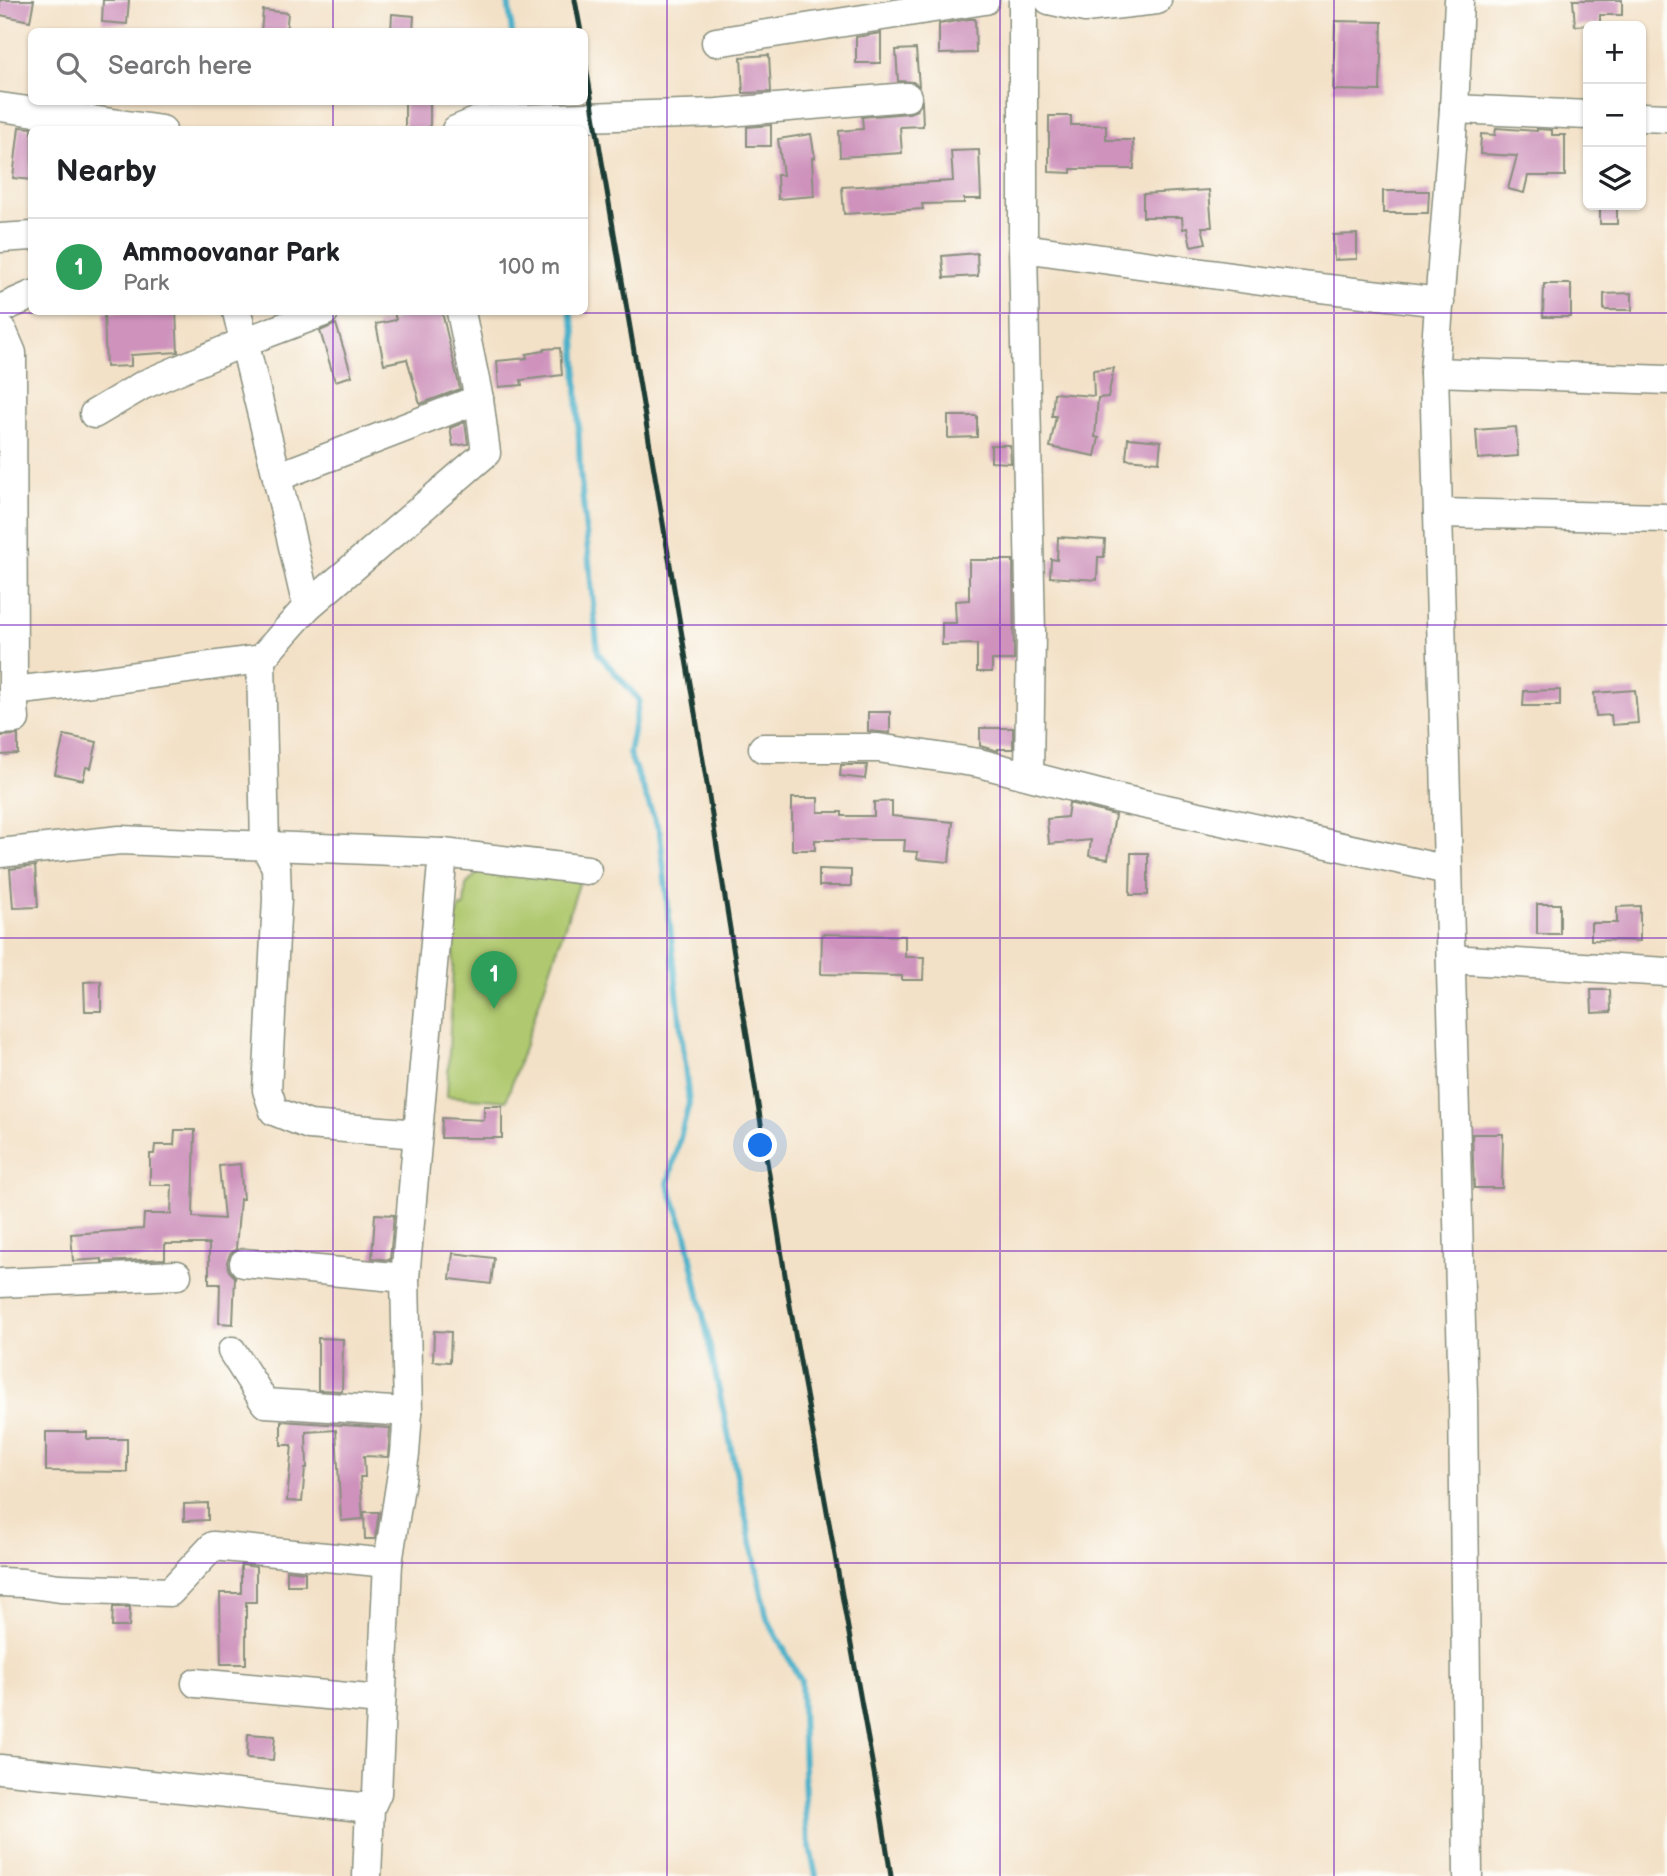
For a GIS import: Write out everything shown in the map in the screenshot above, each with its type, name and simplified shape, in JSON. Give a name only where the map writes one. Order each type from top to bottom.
[{"type":"street","points":[[716,42],[985,0]]},
{"type":"street","points":[[1023,0],[1023,248],[1031,634],[1029,774]]},
{"type":"street","points":[[1049,0],[1085,8],[1157,0]]},
{"type":"street","points":[[1459,0],[1454,109],[1434,372],[1463,1396],[1468,1876]]},
{"type":"street","points":[[466,126],[480,120],[717,113],[907,97]]},
{"type":"street","points":[[0,107],[134,126]]},
{"type":"street","points":[[1454,109],[1583,115]]},
{"type":"street","points":[[1646,117],[1667,118]]},
{"type":"street","points":[[0,238],[28,236]]},
{"type":"street","points":[[1023,248],[1440,302]]},
{"type":"street","points":[[0,309],[28,297]]},
{"type":"street","points":[[238,315],[307,607]]},
{"type":"street","points":[[94,414],[144,385],[244,342],[316,315]]},
{"type":"street","points":[[13,691],[261,659],[307,607],[486,453],[479,399],[462,315]]},
{"type":"street","points":[[0,331],[3,332],[12,353],[15,719],[0,720]]},
{"type":"street","points":[[1434,372],[1667,380]]},
{"type":"street","points":[[277,477],[479,399]]},
{"type":"street","points":[[1438,513],[1667,518]]},
{"type":"street","points":[[261,659],[265,846],[276,867],[277,899],[267,1090],[274,1111],[309,1125],[418,1134]]},
{"type":"street","points":[[763,748],[878,748],[979,763],[1111,797],[1448,870]]},
{"type":"street","points":[[0,853],[120,840],[443,853],[587,870]]},
{"type":"street","points":[[367,1876],[370,1808],[377,1793],[387,1563],[405,1454],[408,1412],[405,1278],[443,853]]},
{"type":"street","points":[[1451,959],[1667,972]]},
{"type":"street","points":[[244,1263],[405,1278]]},
{"type":"street","points":[[0,1283],[177,1275]]},
{"type":"street","points":[[232,1351],[265,1403],[408,1412]]},
{"type":"street","points":[[0,1582],[60,1588],[170,1592],[213,1546],[387,1563]]},
{"type":"street","points":[[195,1683],[380,1700]]},
{"type":"street","points":[[0,1769],[370,1808]]},
{"type":"green space","points":[[485,865],[580,881],[506,1101],[447,1096],[455,922],[460,907],[464,907],[466,885]]},
{"type":"building","points":[[0,0],[34,0],[30,21],[0,15]]},
{"type":"building","points":[[103,0],[129,0],[127,24],[102,22]]},
{"type":"building","points":[[1573,0],[1622,0],[1622,15],[1600,15],[1600,21],[1583,21],[1583,25],[1575,26]]},
{"type":"building","points":[[263,10],[288,13],[286,28],[261,28]]},
{"type":"building","points":[[392,14],[414,16],[413,28],[391,28]]},
{"type":"building","points":[[975,19],[976,53],[939,54],[939,24]]},
{"type":"building","points":[[1335,21],[1382,22],[1380,91],[1333,90]]},
{"type":"building","points":[[881,33],[881,63],[856,63],[856,37]]},
{"type":"building","points":[[916,49],[919,86],[913,82],[898,81],[896,50]]},
{"type":"building","points":[[769,55],[771,92],[743,93],[741,57]]},
{"type":"building","points":[[922,102],[923,126],[900,127],[902,153],[840,157],[839,131],[863,129],[862,117],[909,113],[917,110]]},
{"type":"building","points":[[405,105],[430,105],[430,126],[405,126]]},
{"type":"building","points":[[1049,116],[1071,116],[1071,125],[1106,125],[1106,140],[1133,140],[1134,169],[1071,169],[1071,173],[1049,172]]},
{"type":"building","points":[[771,125],[771,146],[747,146],[747,127]]},
{"type":"building","points":[[19,127],[28,128],[28,180],[13,178]]},
{"type":"building","points":[[1496,128],[1552,130],[1552,135],[1565,135],[1565,176],[1528,176],[1524,193],[1508,189],[1517,156],[1480,154],[1481,134],[1495,135]]},
{"type":"building","points":[[811,134],[815,158],[812,158],[814,196],[778,199],[777,175],[783,175],[778,139]]},
{"type":"building","points":[[979,150],[981,199],[964,199],[964,203],[922,204],[923,209],[844,214],[842,187],[953,181],[951,151]]},
{"type":"building","points":[[1209,190],[1212,227],[1202,227],[1206,243],[1191,246],[1187,228],[1183,229],[1182,217],[1143,217],[1143,194]]},
{"type":"building","points":[[1383,191],[1429,191],[1428,213],[1383,213]]},
{"type":"building","points":[[1600,210],[1617,210],[1617,224],[1600,224]]},
{"type":"building","points":[[1357,234],[1357,259],[1334,260],[1333,235]]},
{"type":"building","points":[[977,253],[978,276],[944,278],[942,256]]},
{"type":"building","points":[[1544,284],[1571,284],[1571,317],[1543,317]]},
{"type":"building","points":[[1632,293],[1632,310],[1604,310],[1604,294]]},
{"type":"building","points":[[104,315],[176,315],[178,352],[131,355],[131,366],[106,367]]},
{"type":"building","points":[[395,315],[443,315],[460,389],[420,404],[407,359],[384,364],[376,324],[396,320]]},
{"type":"building","points":[[336,324],[352,376],[335,381],[320,331]]},
{"type":"building","points":[[560,348],[562,375],[521,380],[522,385],[499,387],[497,361],[527,358],[526,354]]},
{"type":"building","points":[[1114,368],[1108,397],[1098,398],[1095,437],[1099,438],[1095,456],[1050,447],[1056,416],[1052,416],[1054,393],[1094,396],[1093,370]]},
{"type":"building","points":[[948,416],[977,416],[977,437],[948,438]]},
{"type":"building","points":[[465,422],[468,444],[453,446],[450,428]]},
{"type":"building","points":[[1516,427],[1518,456],[1478,459],[1476,430]]},
{"type":"building","points":[[1128,438],[1161,441],[1159,462],[1126,459]]},
{"type":"building","points":[[991,445],[1010,445],[1011,463],[991,462]]},
{"type":"building","points":[[1058,537],[1105,540],[1104,557],[1098,557],[1097,580],[1050,577],[1051,559],[1057,560]]},
{"type":"building","points":[[969,560],[1013,560],[1014,660],[992,660],[992,672],[977,672],[977,644],[942,645],[942,623],[956,623],[955,601],[969,600]]},
{"type":"building","points":[[1560,690],[1560,706],[1523,706],[1524,691]]},
{"type":"building","points":[[1635,690],[1638,723],[1612,725],[1611,715],[1596,716],[1594,693]]},
{"type":"building","points":[[868,712],[890,712],[890,733],[868,731]]},
{"type":"building","points":[[980,728],[1013,728],[1013,749],[998,751],[980,746]]},
{"type":"building","points":[[18,735],[18,754],[0,755],[0,736]]},
{"type":"building","points":[[64,735],[97,742],[91,768],[86,767],[83,780],[55,774]]},
{"type":"building","points":[[841,765],[867,765],[865,779],[840,776]]},
{"type":"building","points":[[792,798],[818,798],[818,812],[842,812],[842,816],[874,816],[874,802],[892,801],[892,816],[953,822],[949,862],[917,859],[918,852],[904,851],[905,840],[815,840],[815,850],[792,850]]},
{"type":"building","points":[[1069,803],[1115,815],[1108,859],[1089,856],[1091,840],[1049,844],[1047,819],[1067,817]]},
{"type":"building","points":[[1131,853],[1148,853],[1148,895],[1130,895]]},
{"type":"building","points":[[35,866],[38,907],[13,908],[10,869]]},
{"type":"building","points":[[819,869],[851,870],[851,886],[819,886]]},
{"type":"building","points":[[1537,904],[1560,904],[1560,934],[1537,934]]},
{"type":"building","points":[[1640,906],[1640,941],[1591,940],[1591,923],[1617,923],[1617,907]]},
{"type":"building","points":[[822,934],[905,936],[905,957],[924,957],[923,980],[902,980],[902,976],[821,974]]},
{"type":"building","points":[[101,981],[101,1011],[85,1011],[84,982]]},
{"type":"building","points":[[1591,990],[1610,990],[1611,1012],[1592,1013]]},
{"type":"building","points":[[484,1106],[502,1106],[502,1138],[441,1138],[442,1118],[484,1120]]},
{"type":"building","points":[[175,1130],[195,1130],[193,1217],[224,1219],[219,1166],[240,1164],[243,1199],[240,1199],[236,1249],[227,1262],[229,1271],[235,1277],[233,1324],[219,1323],[220,1284],[209,1284],[209,1244],[165,1244],[165,1259],[73,1261],[71,1234],[143,1229],[144,1214],[171,1214],[172,1185],[150,1185],[150,1154],[154,1154],[155,1145],[174,1145]]},
{"type":"building","points":[[1472,1134],[1503,1134],[1502,1188],[1474,1188]]},
{"type":"building","points":[[375,1214],[394,1215],[390,1260],[372,1258]]},
{"type":"building","points":[[453,1253],[494,1258],[491,1284],[450,1279]]},
{"type":"building","points":[[434,1331],[451,1332],[450,1362],[433,1361]]},
{"type":"building","points":[[318,1338],[343,1339],[342,1391],[318,1390]]},
{"type":"building","points":[[281,1421],[390,1428],[388,1457],[364,1456],[365,1477],[360,1477],[363,1519],[341,1521],[336,1430],[306,1432],[307,1468],[302,1502],[287,1501],[292,1445],[281,1445]]},
{"type":"building","points":[[46,1432],[87,1432],[87,1439],[127,1439],[127,1472],[46,1471]]},
{"type":"building","points":[[208,1503],[208,1520],[184,1521],[184,1504]]},
{"type":"building","points":[[364,1512],[379,1512],[375,1539],[365,1539]]},
{"type":"building","points":[[241,1565],[256,1567],[256,1602],[246,1602],[246,1664],[221,1664],[220,1593],[241,1593]]},
{"type":"building","points":[[287,1570],[305,1572],[305,1585],[287,1585]]},
{"type":"building","points":[[113,1607],[130,1607],[129,1627],[112,1627]]},
{"type":"building","points":[[248,1734],[275,1736],[273,1760],[247,1758]]},
{"type":"waterway","points":[[508,0],[512,28]]},
{"type":"waterway","points":[[571,315],[575,332],[580,471],[598,653],[639,700],[629,753],[660,833],[689,1103],[668,1184],[686,1234],[767,1618],[801,1681],[806,1829],[816,1876]]},
{"type":"railway","points":[[575,0],[580,28]]},
{"type":"railway","points":[[588,79],[707,784],[789,1300],[891,1876]]},
{"type":"place","name":"Ammoovanar Park","points":[[494,1009]]}]
